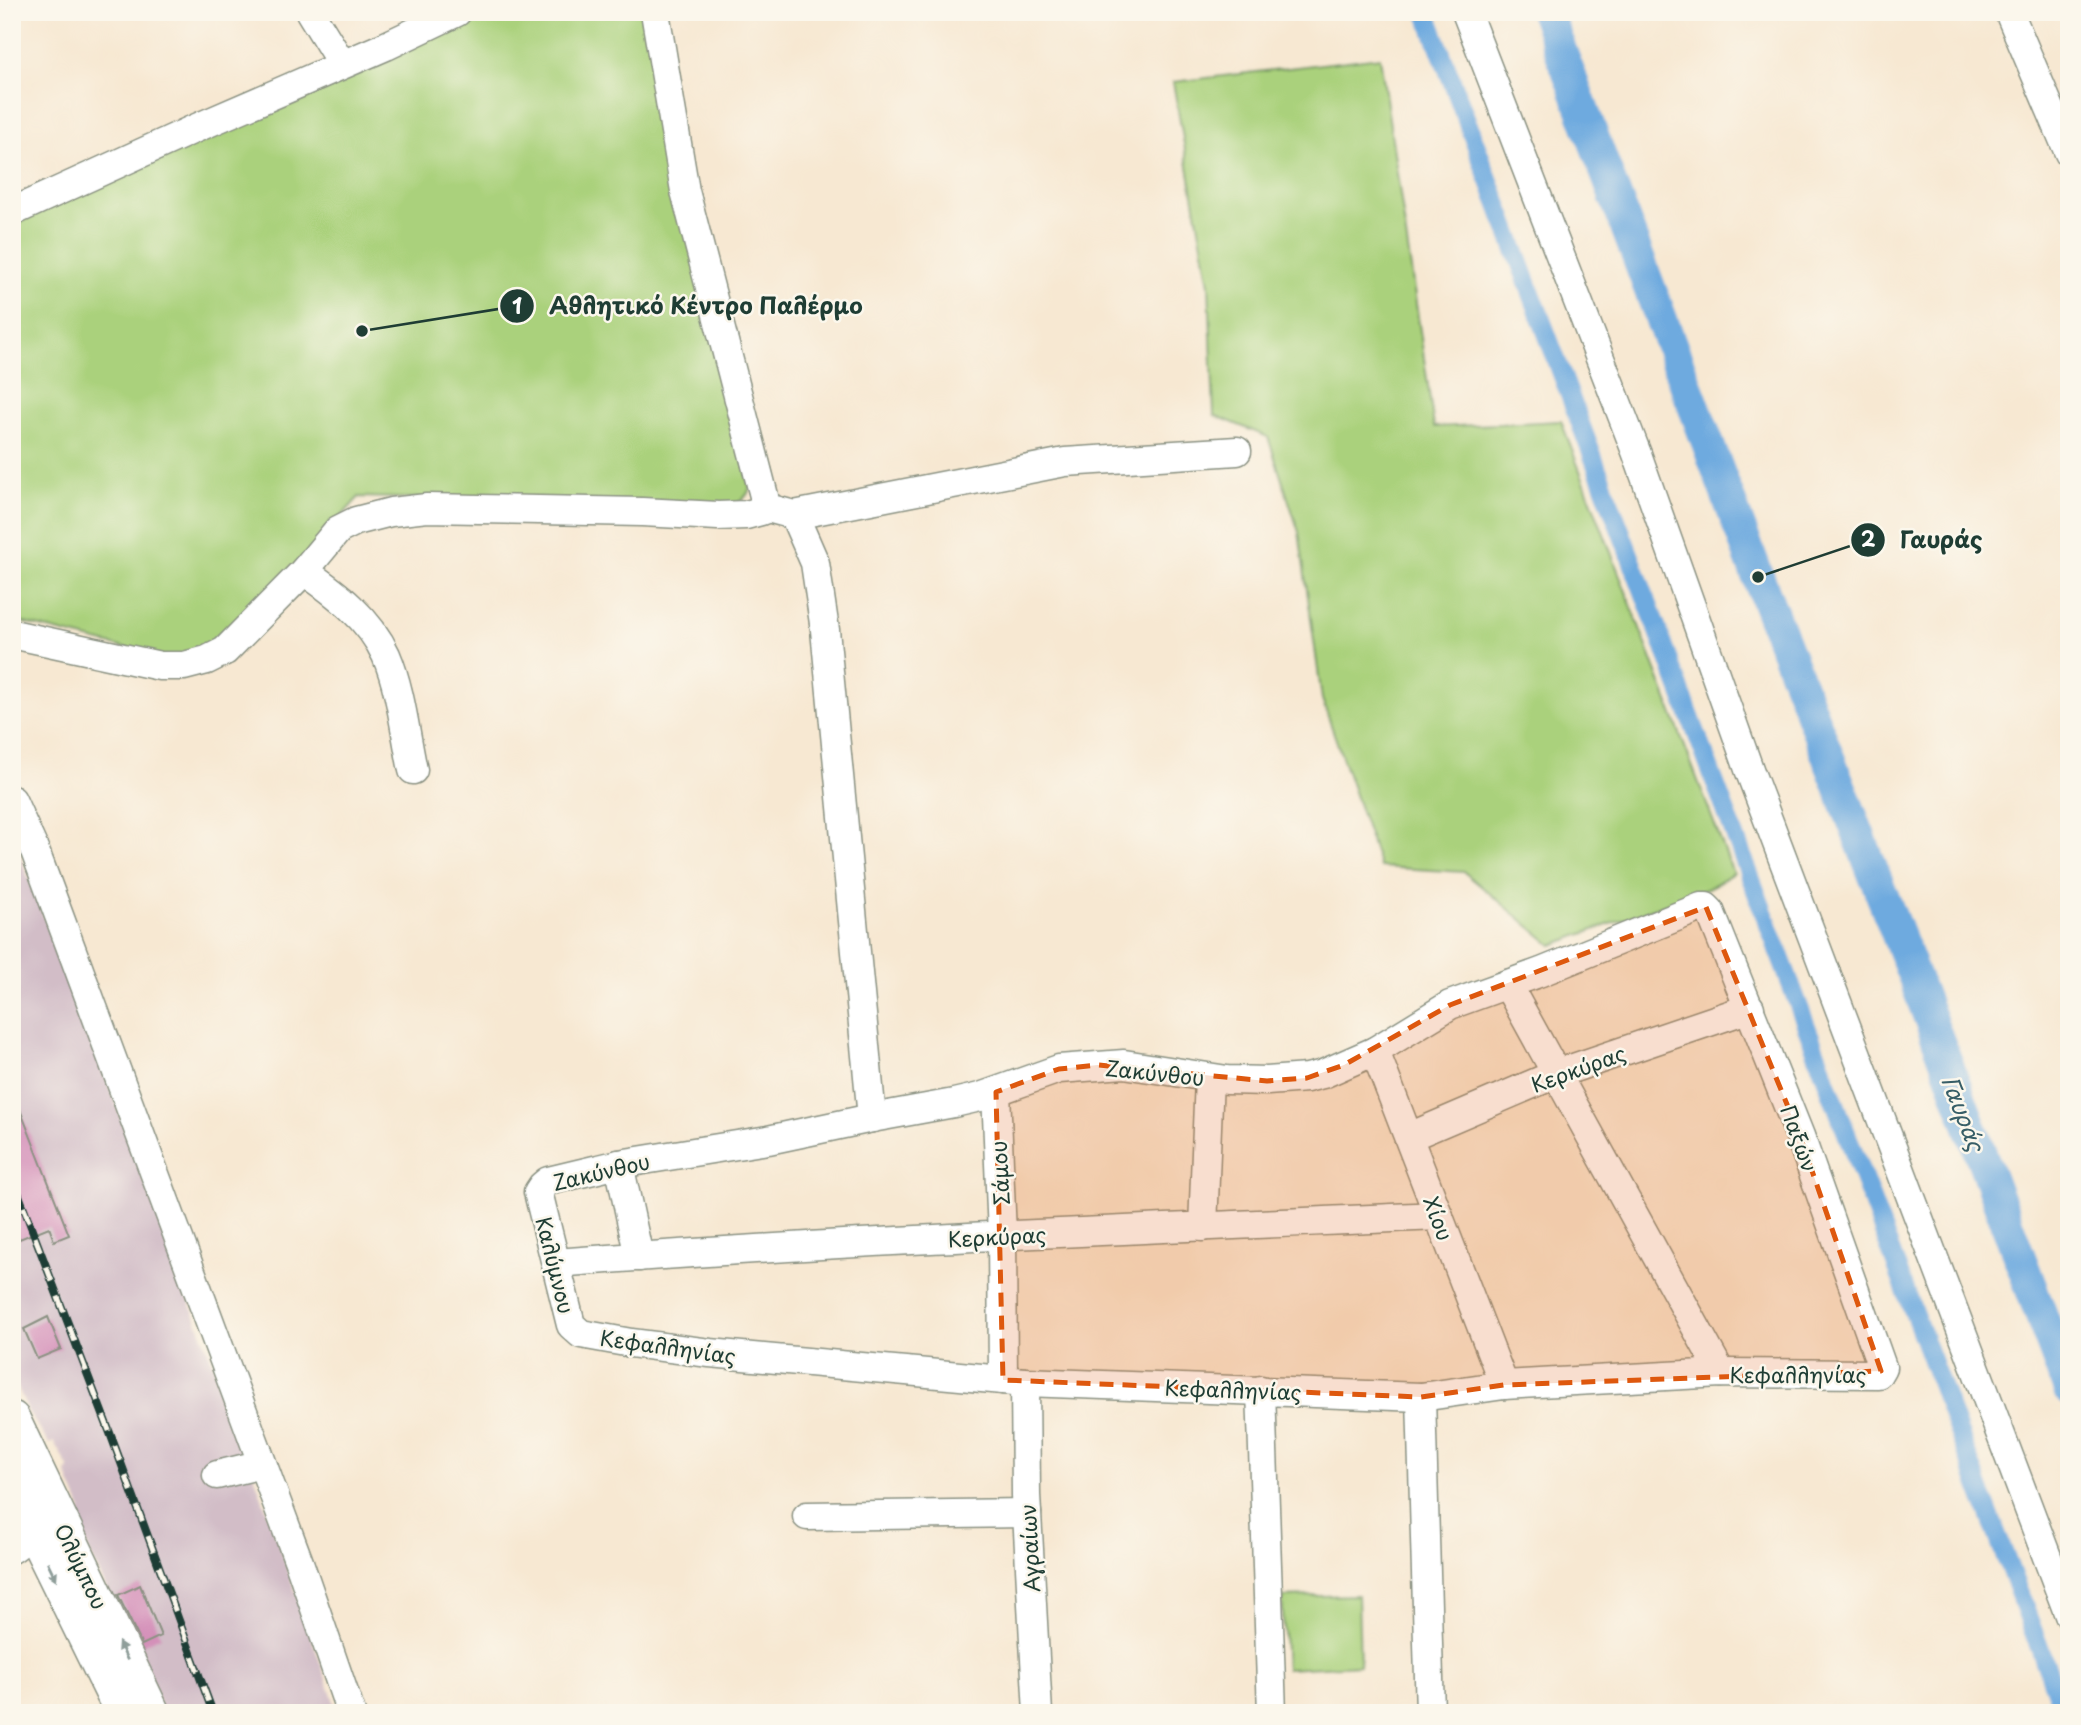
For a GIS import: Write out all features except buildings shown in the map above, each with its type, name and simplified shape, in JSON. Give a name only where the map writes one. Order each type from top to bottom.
[{"type":"main road","name":"Ολύμπου","points":[[12,1419],[152,1713]]},
{"type":"main road","name":"Ολύμπου","points":[[12,1487],[23,1541],[122,1713]]},
{"type":"street","points":[[310,12],[342,64]]},
{"type":"street","points":[[12,212],[457,12]]},
{"type":"street","points":[[12,634],[159,666],[184,666],[207,660],[225,651],[304,571],[338,530],[356,521],[391,512],[427,508],[740,516],[756,514],[764,507],[764,496],[685,191],[655,12]]},
{"type":"street","points":[[1466,12],[1637,454],[1750,772],[2069,1615]]},
{"type":"street","points":[[2010,12],[2069,153]]},
{"type":"street","points":[[764,507],[794,514],[1065,462],[1237,451]]},
{"type":"street","points":[[794,514],[816,563],[825,630],[872,1118]]},
{"type":"street","points":[[304,571],[331,589],[354,610],[385,654],[393,676],[413,770]]},
{"type":"street","points":[[13,806],[35,851],[300,1565],[351,1713]]},
{"type":"street","name":"Ζακύνθου","points":[[538,1192],[548,1181],[619,1164],[768,1140],[954,1103],[996,1092],[1051,1071],[1098,1065],[1139,1066],[1209,1078],[1267,1081],[1307,1078],[1323,1074],[1375,1051],[1443,1009],[1701,907],[1710,911]]},
{"type":"street","name":"Παξών","points":[[1710,911],[1800,1136],[1882,1367]]},
{"type":"street","points":[[1507,984],[1721,1373]]},
{"type":"street","name":"Κερκύρας","points":[[1409,1137],[1556,1074],[1750,1008]]},
{"type":"street","name":"Χίου","points":[[1375,1051],[1504,1385]]},
{"type":"street","points":[[1203,1227],[1209,1078]]},
{"type":"street","name":"Σάμου","points":[[996,1092],[1002,1235],[1014,1381]]},
{"type":"street","points":[[619,1164],[639,1257]]},
{"type":"street","name":"Καλύμνου","points":[[538,1192],[571,1325],[581,1334]]},
{"type":"street","name":"Κερκύρας","points":[[556,1263],[1002,1235],[1439,1216]]},
{"type":"street","name":"Κεφαλληνίας","points":[[581,1334],[710,1353],[1014,1381],[1421,1397],[1504,1385],[1721,1373],[1878,1374],[1882,1367]]},
{"type":"street","name":"Αγραίων","points":[[1014,1381],[1027,1513],[1038,1713]]},
{"type":"street","points":[[1261,1390],[1272,1713]]},
{"type":"street","points":[[1421,1397],[1430,1713]]},
{"type":"street","points":[[217,1475],[261,1464]]},
{"type":"street","points":[[807,1516],[1027,1513]]},
{"type":"highlighted area","points":[[1706,907],[1800,1136],[1881,1371],[1504,1385],[1421,1397],[1003,1380],[996,1092],[1059,1069],[1098,1065],[1267,1081],[1307,1078],[1344,1065],[1450,1005]]},
{"type":"shaded area","points":[[12,836],[242,1441],[338,1713],[164,1713],[86,1544],[77,1515],[82,1511],[66,1472],[69,1469],[54,1442],[49,1444],[28,1411],[12,1374]]},
{"type":"green space","points":[[479,12],[647,12],[750,489],[745,498],[732,507],[359,497],[231,639],[173,660],[12,620],[12,225]]},
{"type":"green space","points":[[1380,57],[1434,427],[1561,421],[1733,873],[1707,889],[1552,945],[1464,872],[1380,867],[1322,699],[1299,532],[1268,437],[1214,415],[1209,284],[1173,82]]},
{"type":"green space","points":[[1358,1595],[1360,1665],[1286,1669],[1282,1597]]},
{"type":"waterway","points":[[1426,12],[2064,1713]]},
{"type":"waterway","name":"Γαυράς","points":[[1546,12],[1758,577],[1918,987],[2069,1389]]},
{"type":"railway","points":[[12,1177],[213,1713]]},
{"type":"place","name":"Αθλητικό Κέντρο Παλέρμο","points":[[362,331]]},
{"type":"place","name":"Γαυράς","points":[[1758,577]]}]
